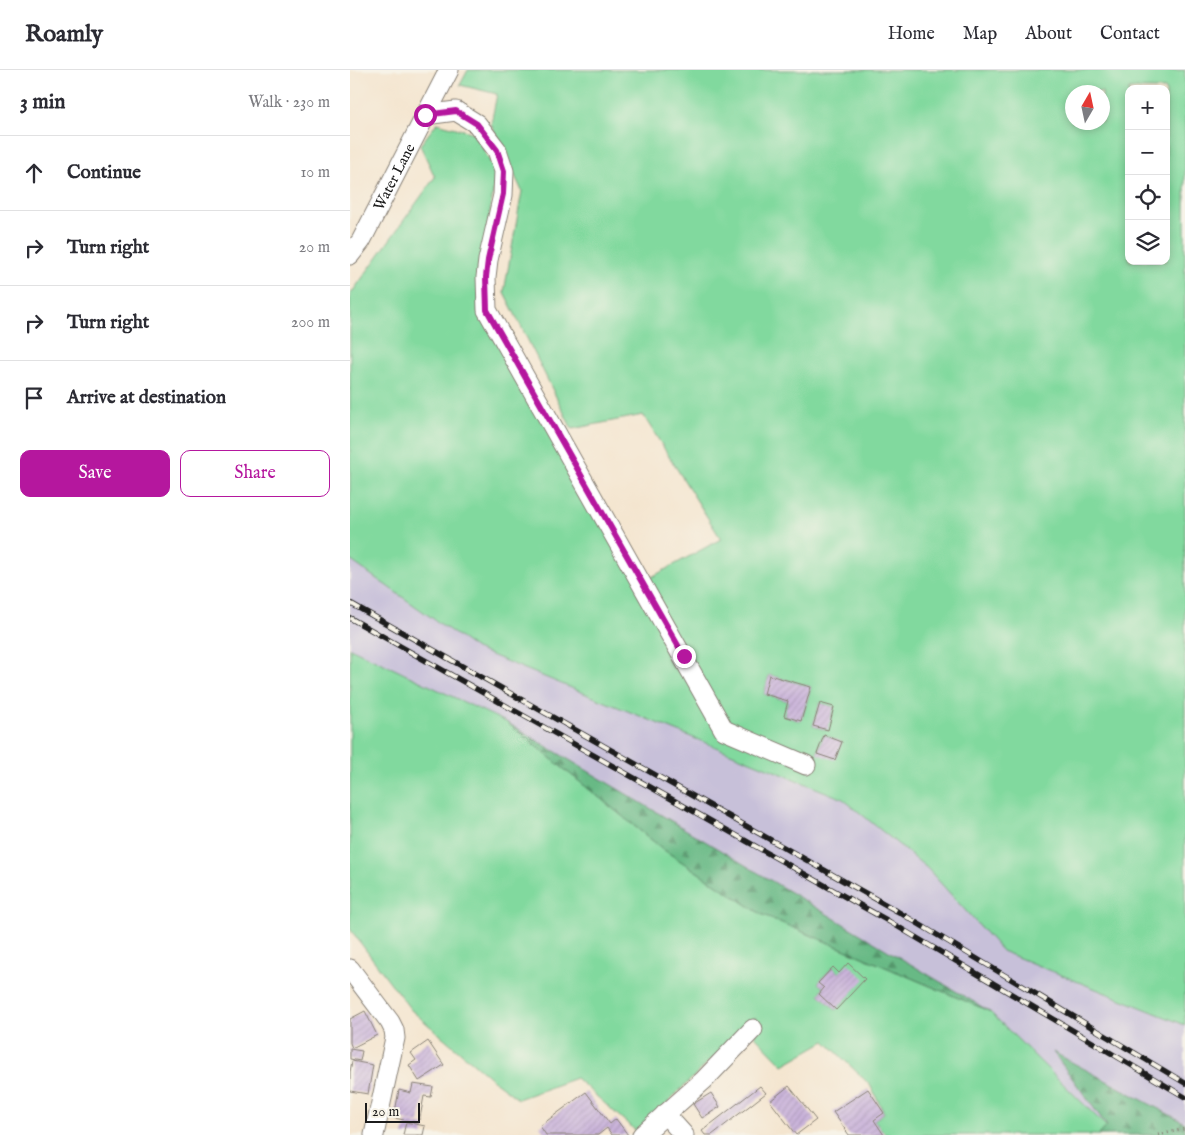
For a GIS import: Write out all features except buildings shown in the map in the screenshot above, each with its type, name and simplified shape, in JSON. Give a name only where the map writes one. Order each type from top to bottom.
[{"type":"street","name":"Water Lane","points":[[350,255],[362,240],[449,70]]},
{"type":"street","points":[[425,115],[456,111],[477,124],[497,150],[504,171],[503,194],[488,260],[486,277],[487,310],[724,730],[806,765]]},
{"type":"street","points":[[350,969],[394,1030],[395,1038],[374,1135]]},
{"type":"street","points":[[642,1135],[704,1080],[753,1029]]},
{"type":"street","points":[[665,1114],[684,1135]]},
{"type":"path","points":[[1158,1135],[1185,1129]]},
{"type":"shaded area","points":[[350,560],[476,649],[843,799],[927,868],[1002,951],[1185,1025],[1185,1135],[1107,1127],[989,1011],[761,914],[664,850],[506,722],[350,648]]},
{"type":"green space","points":[[468,70],[1185,70],[1185,1025],[1002,951],[927,868],[843,799],[476,649],[350,560],[350,295],[435,177],[420,145],[437,123],[475,133],[496,173],[485,245],[478,311],[648,579],[721,539],[643,415],[572,429],[504,292],[522,191],[491,124],[497,94],[460,85]],"holes":[[[769,675],[811,687],[801,721],[784,716],[788,701],[764,694]],[[820,703],[834,707],[827,730],[813,726]],[[824,735],[841,742],[835,759],[817,753]]]},
{"type":"green space","points":[[350,648],[506,722],[664,850],[761,914],[989,1011],[1107,1127],[1099,1135],[886,1135],[874,1120],[884,1113],[870,1085],[825,1041],[783,1065],[755,1036],[755,1017],[637,1132],[576,1078],[518,1099],[411,1010],[350,929]],"holes":[[[848,964],[836,1010],[819,994],[824,988],[818,983],[833,967],[839,973]]]},
{"type":"green space","points":[[506,722],[989,1011],[761,914],[664,850]]},
{"type":"green space","points":[[1053,1052],[1185,1123],[1185,1135],[1099,1135],[1107,1126]]},
{"type":"railway","points":[[350,603],[897,911],[1185,1083]]},
{"type":"railway","points":[[350,618],[890,922],[1185,1097]]},
{"type":"route","points":[[425,115],[456,111],[477,124],[497,150],[504,171],[503,194],[488,260],[486,277],[487,310],[684,656]]}]
